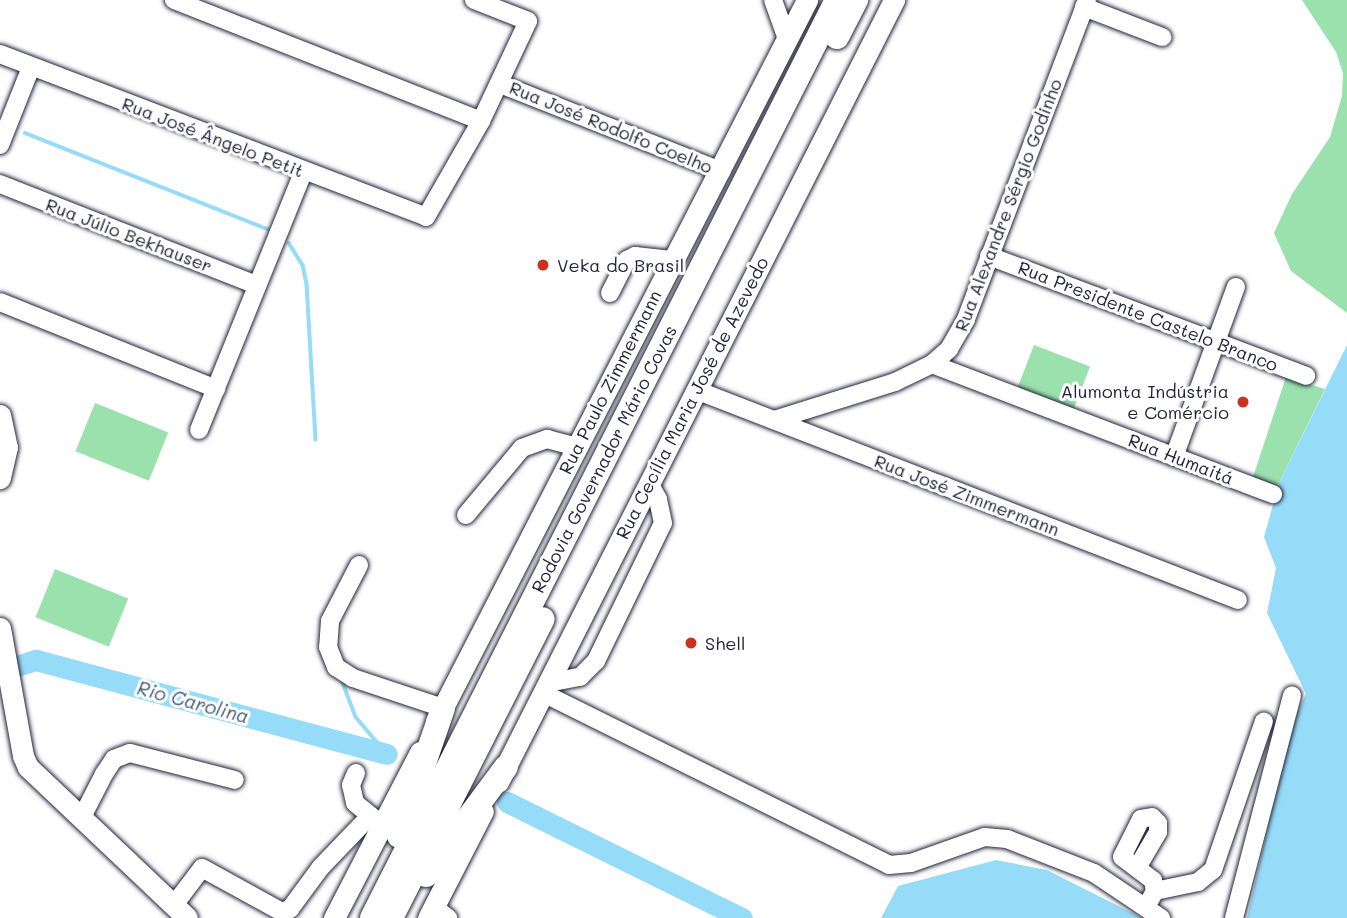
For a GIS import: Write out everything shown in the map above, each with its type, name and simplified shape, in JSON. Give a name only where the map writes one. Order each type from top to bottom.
[{"type":"highway","name":"Rodovia Governador Mário Covas","points":[[371,918],[837,0]]},
{"type":"highway","name":"Rodovia Governador Mário Covas","points":[[393,918],[856,0]]},
{"type":"highway","points":[[371,918],[443,708]]},
{"type":"highway","points":[[393,918],[506,767]]},
{"type":"main road","name":"Rua Paulo Zimmermann","points":[[334,918],[376,820],[413,765],[443,708],[807,0]]},
{"type":"main road","name":"Rua Cecília Maria José de Azevedo","points":[[437,914],[491,796],[894,0]]},
{"type":"main road","points":[[0,415],[7,447],[0,478]]},
{"type":"main road","points":[[5,653],[23,756],[36,776],[181,912]]},
{"type":"street","points":[[174,0],[481,121],[528,21],[474,0]]},
{"type":"street","points":[[773,0],[787,39]]},
{"type":"street","points":[[1086,4],[1162,37]]},
{"type":"street","name":"Rua Alexandre Sérgio Godinho","points":[[774,420],[895,382],[932,364],[962,328],[1086,4]]},
{"type":"street","name":"Rua José Ângelo Petit","points":[[0,54],[426,217],[481,121]]},
{"type":"street","points":[[0,145],[31,66]]},
{"type":"street","name":"Rua José Rodolfo Coelho","points":[[500,84],[721,171]]},
{"type":"street","points":[[200,430],[303,172]]},
{"type":"street","name":"Rua Júlio Bekhauser","points":[[0,184],[257,285]]},
{"type":"street","points":[[610,293],[627,260],[635,256],[674,260]]},
{"type":"street","name":"Rua Presidente Castelo Branco","points":[[989,256],[1306,376]]},
{"type":"street","points":[[1174,457],[1236,287]]},
{"type":"street","points":[[0,302],[216,389]]},
{"type":"street","name":"Rua Humaitá","points":[[932,364],[1273,494]]},
{"type":"street","name":"Rua José Zimmermann","points":[[696,390],[1238,600]]},
{"type":"street","points":[[466,515],[522,448],[547,439],[577,447]]},
{"type":"street","points":[[546,688],[580,677],[596,661],[663,523],[658,499],[649,484]]},
{"type":"street","points":[[359,565],[330,621],[328,648],[336,667],[353,678],[443,708]]},
{"type":"street","points":[[546,688],[889,865],[911,863],[985,837],[1007,839],[1094,873],[1161,918]]},
{"type":"street","points":[[1234,918],[1292,695]]},
{"type":"street","points":[[1142,905],[1155,891],[1198,882],[1213,870],[1264,721]]},
{"type":"street","points":[[81,819],[103,774],[114,759],[130,753],[235,780]]},
{"type":"street","points":[[181,912],[202,868],[282,912],[290,909],[321,867],[376,820],[351,794],[356,773]]},
{"type":"street","points":[[1137,868],[1153,880],[1155,891]]},
{"type":"green space","points":[[1302,0],[1347,0],[1347,313],[1291,271],[1274,233],[1292,194],[1330,137],[1342,96],[1343,73],[1336,52]]},
{"type":"green space","points":[[1034,345],[1090,367],[1073,411],[1017,390]]},
{"type":"green space","points":[[1286,377],[1325,389],[1277,487],[1252,480]]},
{"type":"green space","points":[[95,403],[168,433],[149,481],[76,451]]},
{"type":"green space","points":[[55,569],[128,599],[109,647],[36,617]]},
{"type":"water","points":[[1347,345],[1347,918],[1247,918],[1291,727],[1306,694],[1267,613],[1276,568],[1264,537],[1279,483]]},
{"type":"water","points":[[996,860],[1047,870],[1142,918],[881,918],[898,886]]},
{"type":"waterway","points":[[25,133],[268,229]]},
{"type":"waterway","points":[[289,243],[303,265],[307,284],[316,440]]},
{"type":"waterway","name":"Rio Carolina","points":[[0,671],[36,660],[387,754]]},
{"type":"waterway","points":[[343,683],[356,717],[387,754]]},
{"type":"waterway","name":"Rio Carolina","points":[[507,802],[742,918]]},
{"type":"place","name":"Veka do Brasil","points":[[543,265]]},
{"type":"place","name":"Alumonta Indústria e Comércio","points":[[1243,402]]},
{"type":"place","name":"Shell","points":[[691,643]]}]
